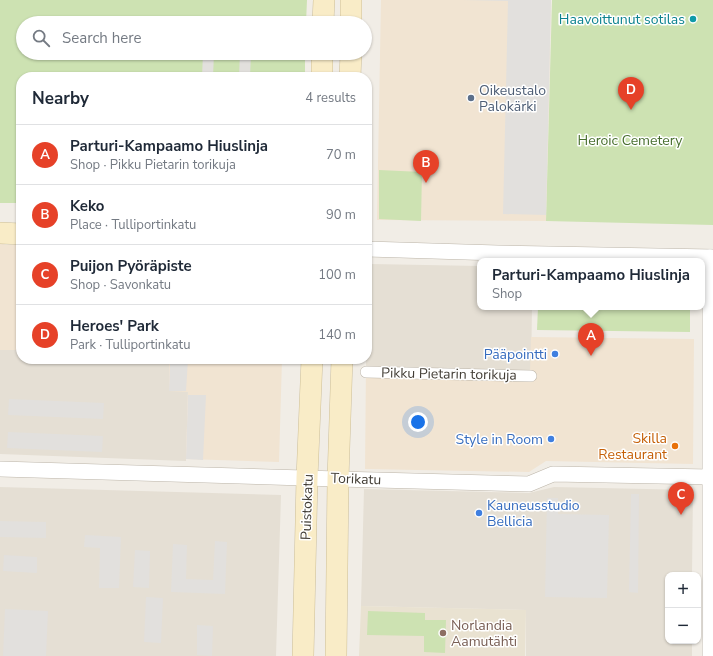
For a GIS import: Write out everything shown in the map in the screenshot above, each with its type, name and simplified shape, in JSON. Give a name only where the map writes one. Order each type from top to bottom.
[{"type":"main road","points":[[323,16],[324,0]]},
{"type":"main road","points":[[351,0],[351,16]]},
{"type":"main road","points":[[322,60],[322,72]]},
{"type":"main road","points":[[350,72],[351,60]]},
{"type":"main road","points":[[0,233],[16,234]]},
{"type":"main road","name":"Puistokatu","points":[[303,656],[307,478],[312,364]]},
{"type":"main road","points":[[336,656],[338,479],[342,364]]},
{"type":"street","points":[[372,249],[711,257],[710,656]]},
{"type":"street","name":"Pikku Pietarin torikuja","points":[[366,372],[531,376]]},
{"type":"street","name":"Torikatu","points":[[0,469],[529,484],[553,474],[710,477]]},
{"type":"shaded area","points":[[381,0],[551,0],[546,221],[377,220]]},
{"type":"shaded area","points":[[463,0],[551,0],[546,215],[503,214],[508,1]]},
{"type":"shaded area","points":[[203,60],[214,60],[213,72],[202,72]]},
{"type":"shaded area","points":[[240,60],[251,60],[250,72],[239,72]]},
{"type":"shaded area","points":[[0,243],[6,245],[16,245],[16,350],[0,350]]},
{"type":"shaded area","points":[[372,264],[477,266],[477,310],[532,310],[531,372],[366,366],[366,364],[372,364]]},
{"type":"shaded area","points":[[531,337],[694,339],[693,464],[546,461],[529,472],[365,469],[366,366],[530,372]]},
{"type":"shaded area","points":[[0,350],[16,350],[16,364],[169,364],[169,391],[188,391],[186,461],[0,454]]},
{"type":"shaded area","points":[[169,364],[282,364],[279,462],[186,459],[188,392],[169,391]]},
{"type":"shaded area","points":[[170,364],[188,364],[186,391],[169,391]]},
{"type":"shaded area","points":[[188,395],[206,395],[203,460],[186,459]]},
{"type":"shaded area","points":[[9,399],[104,403],[103,419],[8,415]]},
{"type":"shaded area","points":[[8,432],[103,436],[102,452],[7,448]]},
{"type":"shaded area","points":[[0,487],[281,495],[276,656],[0,656]]},
{"type":"shaded area","points":[[554,487],[693,490],[692,572],[665,572],[665,644],[692,644],[692,656],[526,656],[526,610],[361,606],[364,489],[529,493]]},
{"type":"shaded area","points":[[631,494],[639,494],[638,593],[629,592]]},
{"type":"shaded area","points":[[547,498],[558,498],[558,514],[609,515],[607,598],[545,597]]},
{"type":"shaded area","points":[[0,521],[46,522],[46,538],[0,537]]},
{"type":"shaded area","points":[[85,535],[121,537],[119,588],[99,588],[100,548],[84,547]]},
{"type":"shaded area","points":[[215,541],[227,542],[225,594],[171,592],[173,544],[187,545],[186,579],[213,580]]},
{"type":"shaded area","points":[[135,550],[150,551],[149,588],[133,587]]},
{"type":"shaded area","points":[[4,555],[37,557],[37,573],[3,571]]},
{"type":"shaded area","points":[[146,597],[163,598],[161,643],[144,642]]},
{"type":"shaded area","name":"Norlandia Aamutähti","points":[[361,606],[526,610],[525,656],[359,656]]},
{"type":"shaded area","points":[[5,609],[48,611],[46,656],[3,656]]},
{"type":"shaded area","points":[[197,625],[213,626],[212,656],[197,655]]},
{"type":"green space","points":[[0,0],[307,0],[306,16],[16,16],[16,60],[305,60],[305,72],[16,72],[16,203],[0,203]]},
{"type":"green space","name":"Heroic Cemetery","points":[[552,0],[713,0],[713,225],[546,221]]},
{"type":"green space","points":[[379,170],[422,172],[421,221],[379,219]]},
{"type":"green space","points":[[538,310],[690,310],[690,332],[537,330]]},
{"type":"green space","points":[[368,611],[425,613],[425,620],[446,620],[445,653],[424,652],[424,636],[367,635]]},
{"type":"place","name":"Haavoittunut sotilas","points":[[693,19]]},
{"type":"place","name":"Oikeustalo Palokärki","points":[[471,98]]},
{"type":"place","name":"Heroes' Park","points":[[631,110]]},
{"type":"place","name":"Keko","points":[[426,183]]},
{"type":"place","name":"Pääpointti","points":[[555,354]]},
{"type":"place","name":"Parturi-Kampaamo Hiuslinja","points":[[591,356]]},
{"type":"place","name":"Style in Room","points":[[551,439]]},
{"type":"place","name":"Skilla Restaurant","points":[[675,446]]},
{"type":"place","name":"Kauneusstudio Bellicia","points":[[479,513]]},
{"type":"place","name":"Puijon Pyöräpiste","points":[[681,515]]},
{"type":"place","name":"Norlandia Aamutähti","points":[[443,633]]}]
